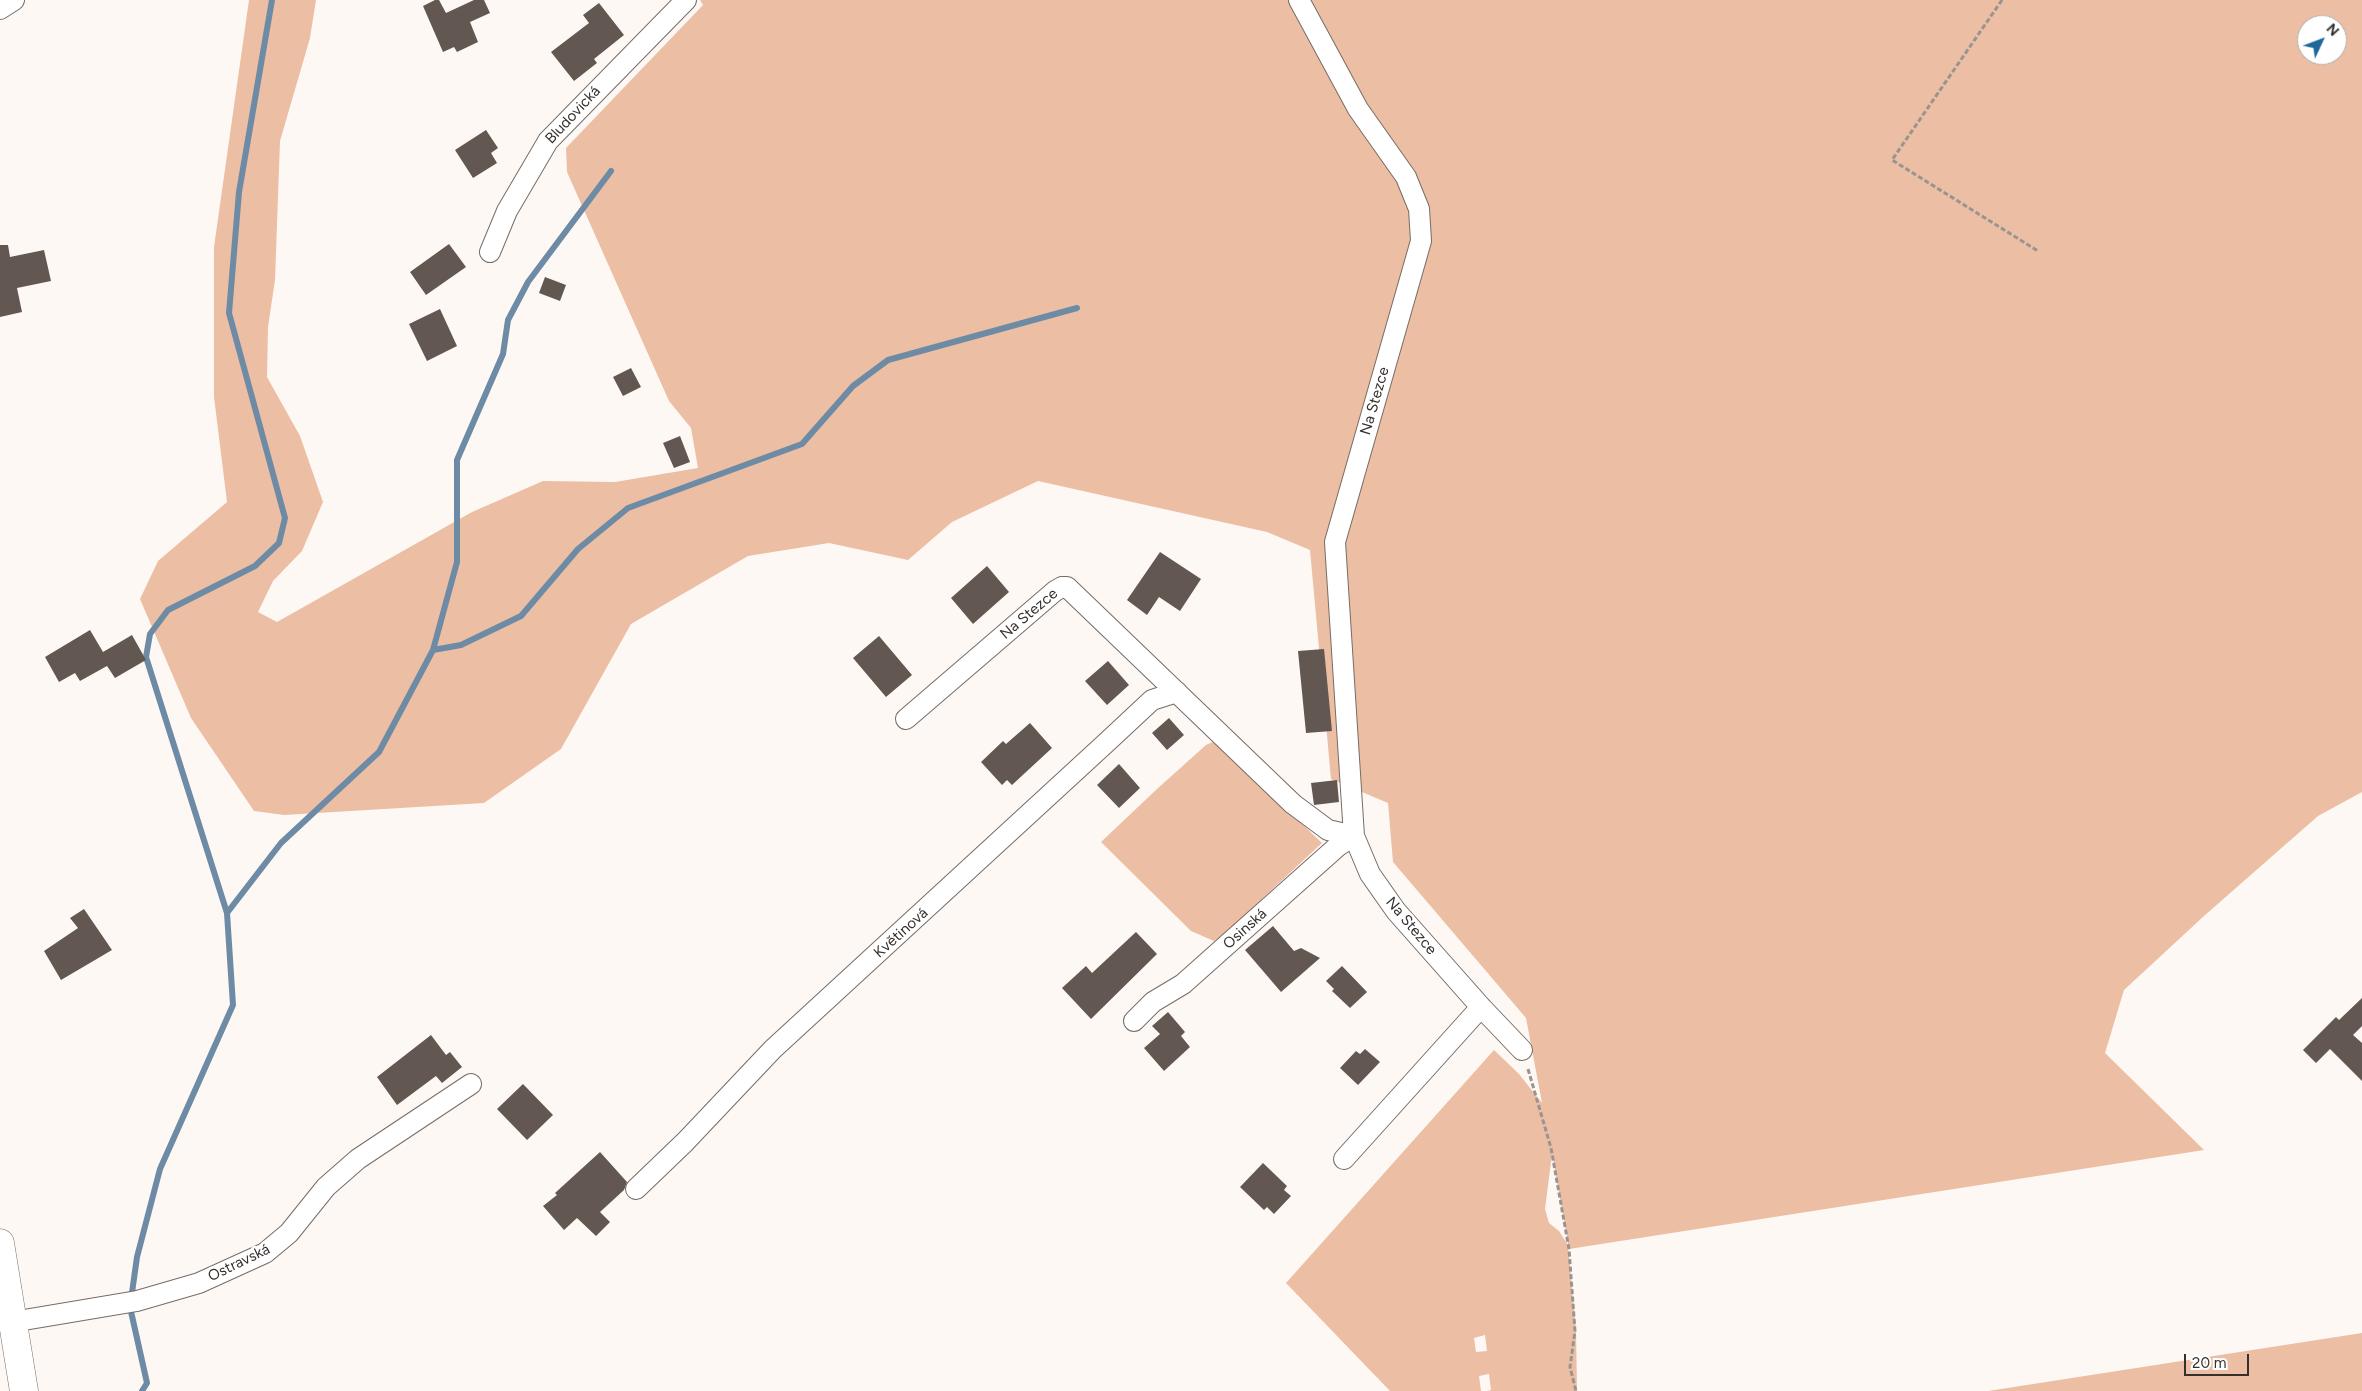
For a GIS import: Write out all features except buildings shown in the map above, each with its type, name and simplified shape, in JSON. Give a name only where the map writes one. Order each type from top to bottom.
[{"type":"main road","points":[[0,1243],[24,1391]]},
{"type":"street","points":[[0,9],[14,0]]},
{"type":"street","name":"Bludovická","points":[[490,252],[511,203],[548,141],[686,0]]},
{"type":"street","name":"Na Stezce","points":[[1299,0],[1358,109],[1406,177],[1419,208],[1421,241],[1336,542],[1354,836],[1370,874],[1396,911],[1522,1050]]},
{"type":"street","name":"Na Stezce","points":[[906,719],[1062,587],[1066,587],[1313,820],[1328,830],[1354,836]]},
{"type":"street","name":"Květinová","points":[[636,1189],[773,1049],[1152,700],[1177,692]]},
{"type":"street","name":"Osinská","points":[[1134,1021],[1154,1002],[1184,984],[1338,846],[1354,836]]},
{"type":"street","points":[[1344,1159],[1481,1007]]},
{"type":"street","name":"Ostravská","points":[[12,1322],[137,1301],[199,1283],[265,1253],[288,1233],[326,1187],[358,1159],[471,1084]]},
{"type":"path","points":[[2002,0],[1892,160],[2038,251]]},
{"type":"path","points":[[1522,1050],[1551,1148],[1569,1249],[1575,1331],[1570,1368],[1576,1391]]},
{"type":"shaded area","points":[[249,0],[316,0],[310,38],[280,141],[275,280],[268,327],[267,377],[300,436],[323,502],[302,551],[273,581],[258,612],[277,622],[472,512],[543,481],[615,482],[698,468],[691,428],[669,401],[567,172],[566,148],[703,5],[700,0],[2362,0],[2362,792],[2318,816],[2204,916],[2124,990],[2105,1053],[2204,1150],[1569,1249],[1552,1154],[1545,1209],[1549,1223],[1559,1231],[1568,1245],[1576,1330],[1577,1391],[1487,1391],[1491,1390],[1489,1374],[1479,1376],[1481,1391],[1390,1391],[1286,1283],[1494,1050],[1519,1074],[1542,1103],[1526,1018],[1393,862],[1388,803],[1331,779],[1310,550],[1267,532],[1038,481],[952,522],[908,560],[829,543],[748,556],[631,624],[561,749],[484,803],[284,815],[254,811],[191,718],[140,599],[158,561],[227,502],[214,397],[214,247]],"holes":[[[1485,1335],[1487,1351],[1476,1352],[1474,1338]]]},
{"type":"shaded area","points":[[1215,741],[1322,843],[1222,936],[1214,941],[1191,931],[1101,842],[1206,745]]},
{"type":"shaded area","points":[[2362,1333],[2362,1391],[1988,1391]]},
{"type":"waterway","points":[[227,913],[146,657],[150,634],[168,610],[255,566],[279,543],[285,518],[229,313],[239,192],[272,0]]},
{"type":"waterway","points":[[142,1391],[147,1383],[130,1307],[137,1257],[160,1169],[233,1005],[227,913],[281,843],[379,752],[433,650],[457,562],[457,460],[503,354],[508,320],[528,282],[611,171]]},
{"type":"waterway","points":[[433,650],[461,645],[521,616],[578,549],[628,508],[802,444],[853,386],[888,360],[1077,308]]}]
